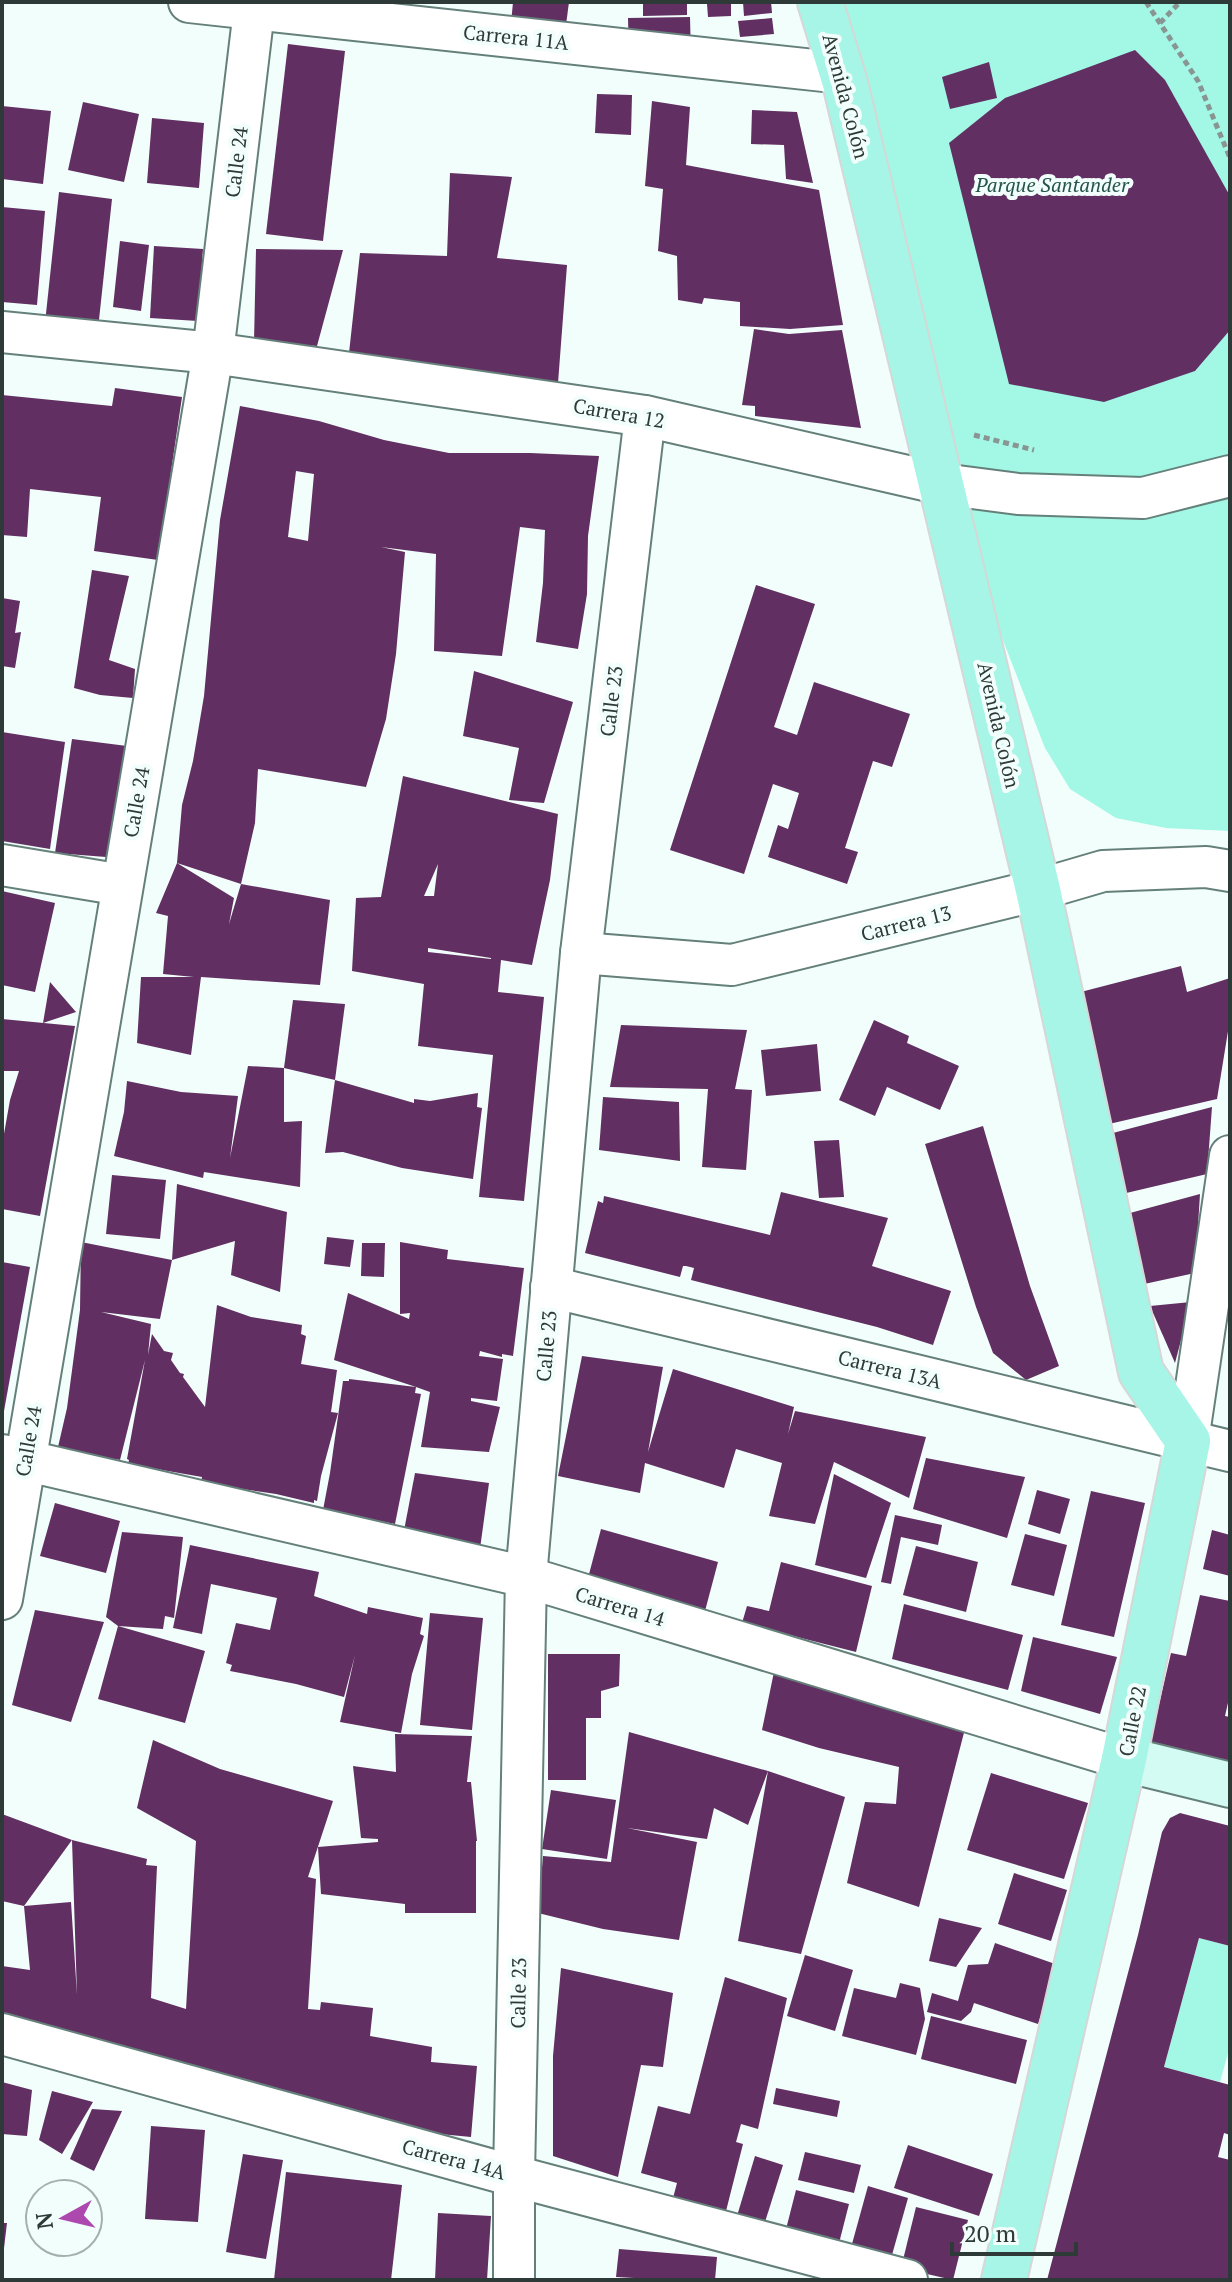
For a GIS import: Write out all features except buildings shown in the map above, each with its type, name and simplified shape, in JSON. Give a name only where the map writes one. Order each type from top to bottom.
[{"type":"main road","name":"Avenida Colón","points":[[820,2],[842,73],[1038,890],[1141,1372],[1188,1441]]},
{"type":"main road","name":"Calle 22","points":[[1004,2280],[1124,1759],[1188,1441]]},
{"type":"street","name":"Carrera 11A","points":[[189,2],[255,6],[842,73]]},
{"type":"street","name":"Calle 24","points":[[2,1599],[13,1458],[122,885],[213,353],[255,6]]},
{"type":"street","name":"Carrera 12","points":[[2,332],[213,353],[645,416],[942,484],[1018,494],[1143,498],[1230,476]]},
{"type":"street","name":"Calle 23","points":[[514,2280],[526,1577],[581,953],[645,416]]},
{"type":"street","points":[[2,865],[122,885]]},
{"type":"street","name":"Carrera 13","points":[[581,953],[732,965],[1038,890],[1103,871],[1206,867],[1230,871]]},
{"type":"street","name":"Calle 22","points":[[1188,1441],[1230,1156]]},
{"type":"street","name":"Carrera 13A","points":[[551,1287],[1230,1451]]},
{"type":"street","name":"Carrera 14","points":[[13,1458],[526,1577],[1124,1759],[1230,1785]]},
{"type":"street","name":"Carrera 14A","points":[[2,2034],[514,2176],[907,2280]]},
{"type":"path","points":[[1146,2],[1198,81],[1230,158]]},
{"type":"path","points":[[1160,23],[1180,2]]},
{"type":"path","points":[[974,435],[1046,453]]},
{"type":"green space","name":"Parque Santander","points":[[821,2],[1230,2],[1230,831],[1166,828],[1116,818],[1070,789],[1045,748],[942,484]]},
{"type":"green space","points":[[1199,1938],[1230,1946],[1230,2046],[1220,2082],[1164,2067]]}]
